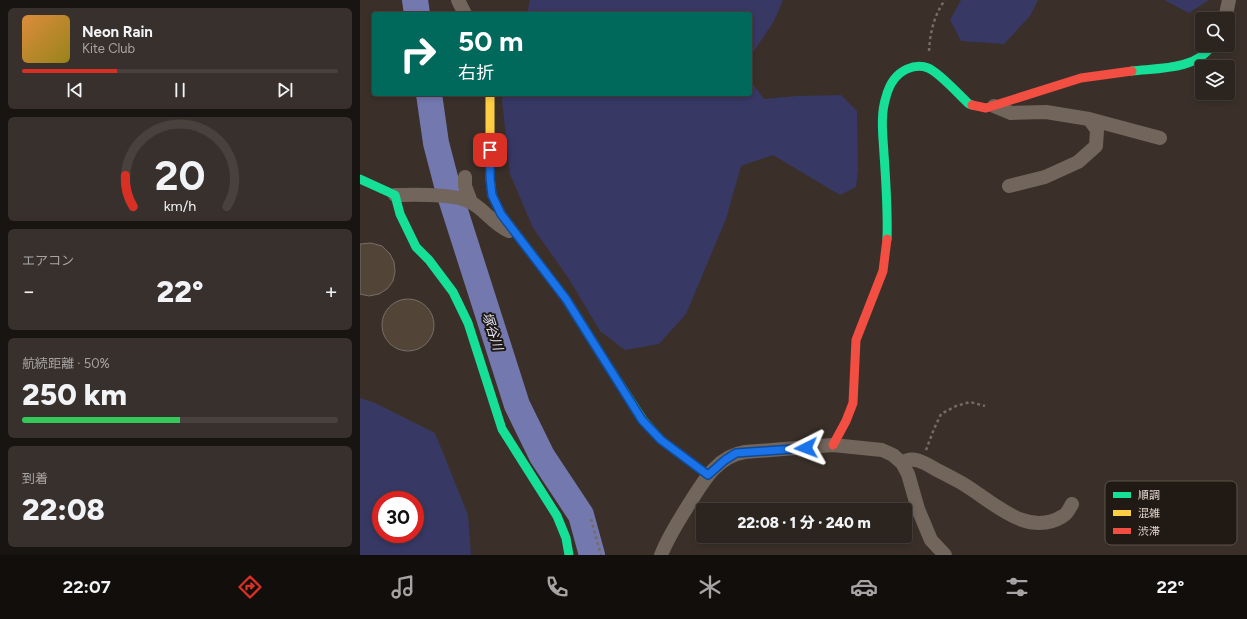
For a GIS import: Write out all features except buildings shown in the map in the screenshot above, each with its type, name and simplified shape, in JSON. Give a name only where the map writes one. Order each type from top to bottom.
[{"type":"street","points":[[458,0],[464,12]]},
{"type":"street","points":[[1226,12],[1229,0]]},
{"type":"street","points":[[833,445],[846,421],[853,403],[856,340],[883,271],[887,245],[888,220],[882,126],[885,98],[891,83],[903,71],[914,66],[928,68],[941,77],[969,104],[986,108],[1081,78],[1183,65],[1207,52]]},
{"type":"street","points":[[490,96],[490,178],[492,195],[501,214],[566,299],[642,420],[661,440],[708,475]]},
{"type":"street","points":[[994,106],[1011,113],[1046,112],[1089,119],[1160,138]]},
{"type":"street","points":[[1009,186],[1045,177],[1078,162],[1096,146],[1097,130],[1089,119]]},
{"type":"street","points":[[464,177],[464,186],[471,202]]},
{"type":"street","points":[[360,179],[395,195],[442,196],[471,202],[483,210],[501,228],[515,233]]},
{"type":"street","points":[[395,195],[400,214],[416,247],[429,260],[453,292],[468,323],[502,429],[557,516],[566,538],[568,555]]},
{"type":"street","points":[[661,555],[670,534],[708,475],[725,460],[736,453],[833,445],[882,450],[894,455],[902,463],[908,474],[918,509],[930,540],[945,555]]},
{"type":"street","points":[[902,463],[907,460],[915,459],[965,485],[1005,512],[1024,522],[1046,522],[1064,515],[1072,504]]},
{"type":"path","points":[[928,68],[929,43],[933,23],[945,0]]},
{"type":"path","points":[[921,462],[941,414],[956,406],[970,402],[985,406]]},
{"type":"path","points":[[591,519],[601,555]]},
{"type":"shaded area","points":[[530,0],[783,0],[774,21],[752,54],[752,12],[527,12]]},
{"type":"shaded area","points":[[961,0],[1038,0],[1030,16],[1004,44],[961,41],[950,20]]},
{"type":"shaded area","points":[[1164,0],[1209,0],[1189,13]]},
{"type":"shaded area","points":[[752,83],[764,99],[797,96],[841,95],[857,111],[858,169],[856,187],[840,195],[773,155],[741,166],[726,219],[686,314],[659,344],[625,350],[600,331],[569,279],[533,228],[510,174],[502,100],[503,96],[752,96]]},
{"type":"shaded area","points":[[360,398],[375,403],[435,433],[468,515],[471,555],[360,555]]},
{"type":"waterway","name":"塚谷川","points":[[415,0],[417,12]]},
{"type":"waterway","name":"塚谷川","points":[[429,96],[436,143],[448,189],[517,405],[542,456],[581,515],[592,555]]},
{"type":"traffic: fast","points":[[1132,71],[1176,66],[1197,59],[1206,52]]},
{"type":"traffic: fast","points":[[887,239],[887,197],[882,118],[884,104],[891,84],[903,71],[912,67],[923,66],[933,70],[969,104],[972,105]]},
{"type":"traffic: fast","points":[[360,179],[395,195],[400,214],[416,247],[429,260],[453,292],[468,323],[502,429],[557,516],[566,538],[569,555]]},
{"type":"traffic: fast","points":[[603,358],[643,420],[661,440],[708,475]]},
{"type":"traffic: slow","points":[[490,96],[490,178],[492,195],[501,214],[566,299],[603,358]]},
{"type":"traffic: jam","points":[[972,105],[986,108],[1081,78],[1132,71]]},
{"type":"traffic: jam","points":[[833,445],[846,421],[853,403],[856,340],[883,271],[887,239]]},
{"type":"route","points":[[490,150],[490,178],[492,195],[501,214],[566,299],[642,420],[661,440],[708,475],[725,460],[736,453],[806,448]]}]
